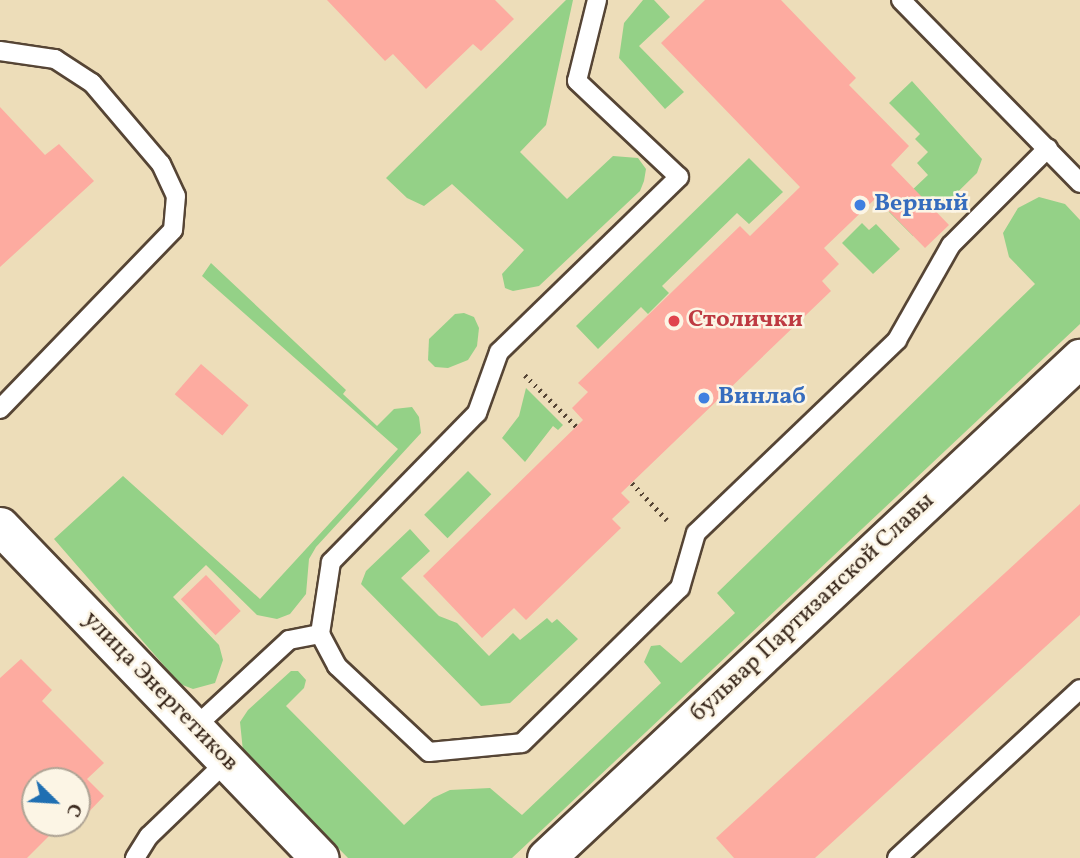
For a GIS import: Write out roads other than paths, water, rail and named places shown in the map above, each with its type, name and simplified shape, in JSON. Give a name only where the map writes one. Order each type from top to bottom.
[{"type":"street","name":"бульвар Партизанской Славы","points":[[545,858],[1080,358]]},
{"type":"street","name":"улица Энергетиков","points":[[0,526],[320,858]]},
{"type":"lane","points":[[597,0],[577,81],[679,177],[499,352],[477,413],[331,562],[320,634],[337,666],[429,752],[522,743],[680,588],[696,533],[897,340],[951,246],[1048,148]]},
{"type":"lane","points":[[901,0],[1080,183]]},
{"type":"lane","points":[[0,51],[55,59],[92,83],[161,164],[176,196],[173,230],[0,409]]},
{"type":"lane","points":[[195,727],[289,639],[320,634]]},
{"type":"lane","points":[[897,858],[1080,689]]},
{"type":"lane","points":[[135,858],[149,836],[227,761]]},
{"type":"place","name":"Верный","points":[[860,205]]},
{"type":"place","name":"Столички","points":[[674,321]]},
{"type":"place","name":"Винлаб","points":[[704,398]]}]
